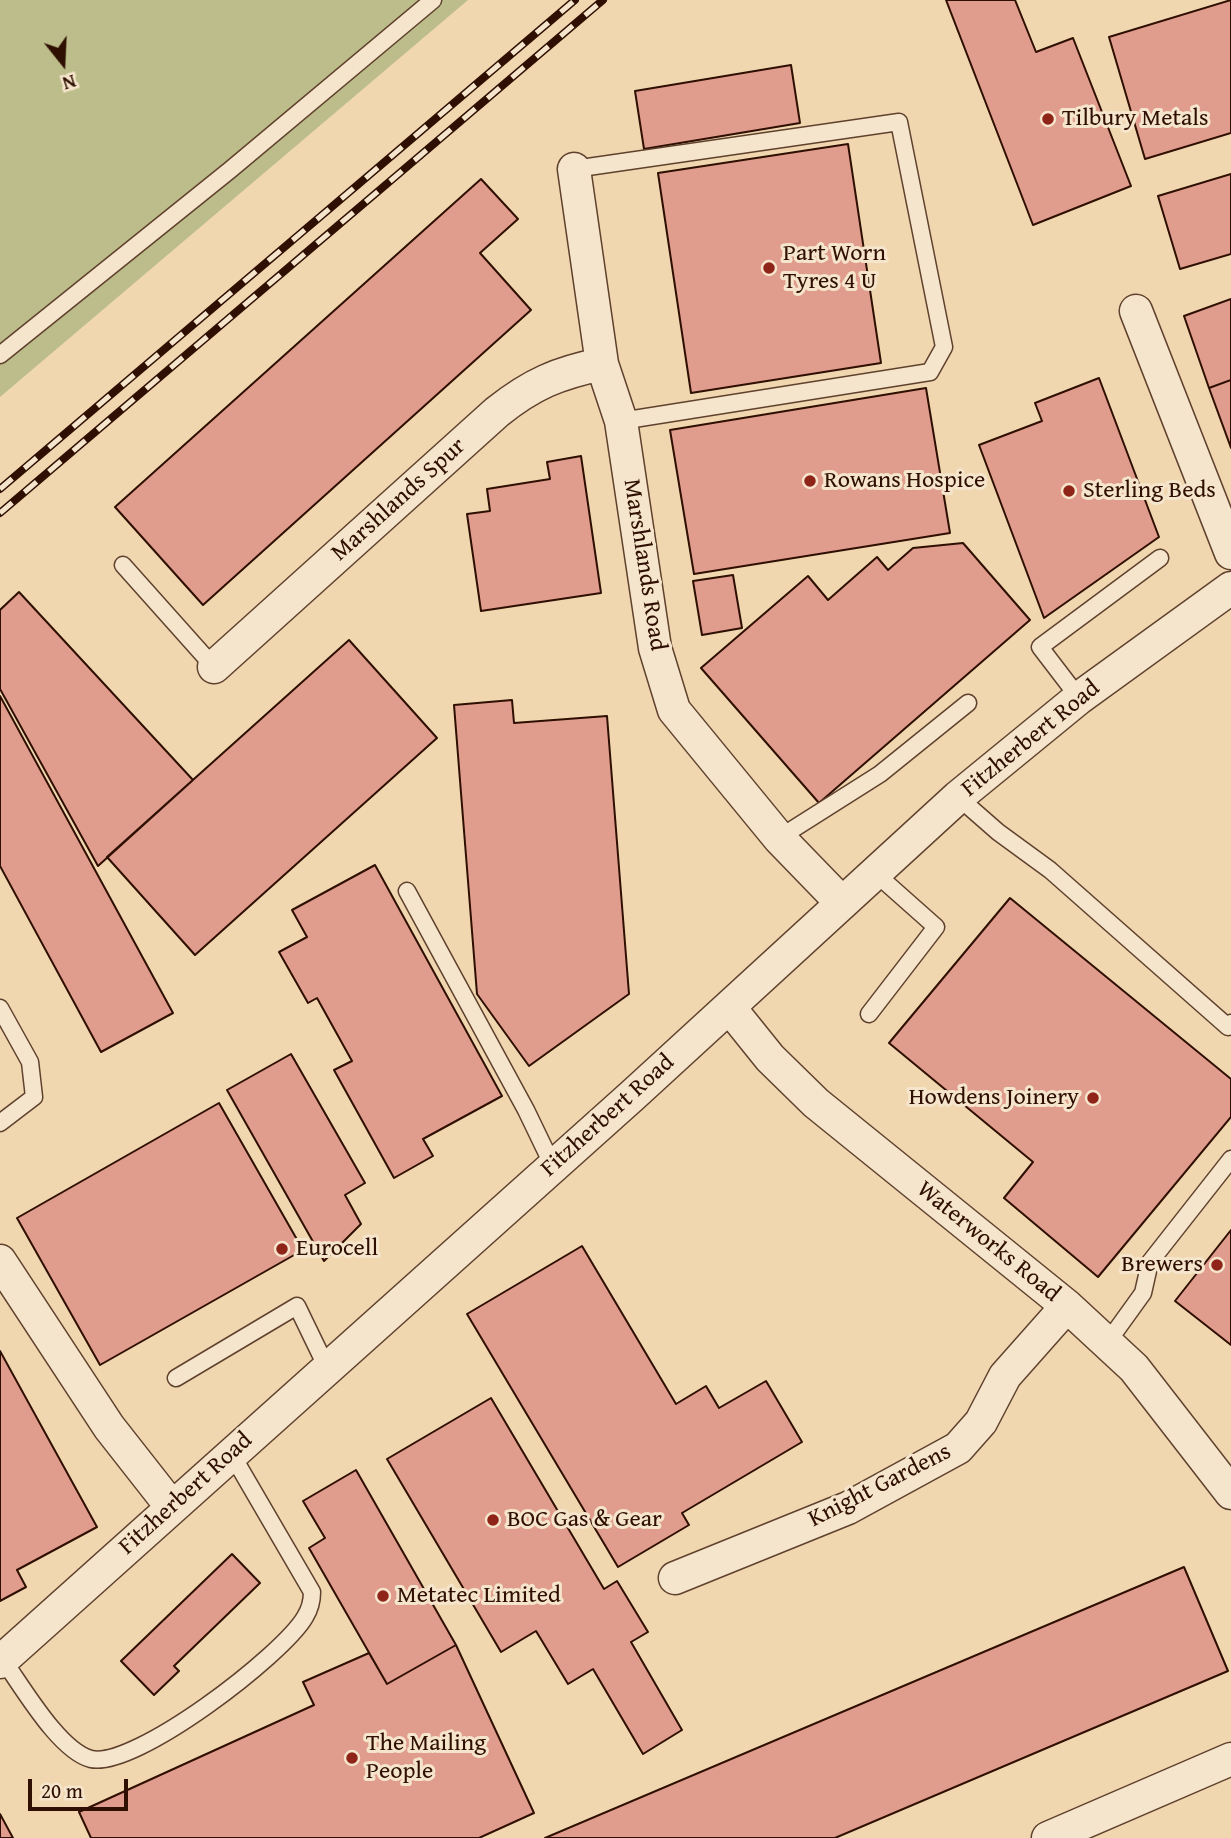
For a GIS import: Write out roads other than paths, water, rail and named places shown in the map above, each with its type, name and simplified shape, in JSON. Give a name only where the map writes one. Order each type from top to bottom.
[{"type":"street","name":"Marshlands Road","points":[[574,169],[602,364],[621,421],[655,649],[674,710],[779,838],[841,902]]},
{"type":"street","points":[[1136,312],[1231,553]]},
{"type":"street","name":"Marshlands Spur","points":[[214,667],[527,388],[573,370],[602,364]]},
{"type":"street","name":"Fitzherbert Road","points":[[1,1661],[729,1007],[958,797],[1079,698],[1231,588]]},
{"type":"street","name":"Waterworks Road","points":[[729,1007],[770,1058],[816,1102],[1067,1306],[1134,1368],[1231,1493]]},
{"type":"street","points":[[0,1261],[108,1427],[171,1506]]},
{"type":"street","name":"Knight Gardens","points":[[675,1578],[848,1508],[958,1448],[981,1422],[1005,1376],[1067,1306]]},
{"type":"street","points":[[1048,1838],[1231,1759]]},
{"type":"lane","points":[[0,355],[230,170],[433,0]]},
{"type":"lane","points":[[574,169],[899,122],[944,347],[930,372],[621,421]]},
{"type":"lane","points":[[1079,698],[1040,647],[1160,558]]},
{"type":"lane","points":[[123,565],[214,667]]},
{"type":"lane","points":[[779,838],[880,774],[968,703]]},
{"type":"lane","points":[[958,797],[998,832],[1050,870],[1228,1027],[1231,1023]]},
{"type":"lane","points":[[869,1014],[936,928],[874,872]]},
{"type":"lane","points":[[407,891],[526,1110],[552,1164]]},
{"type":"lane","points":[[0,1008],[30,1062],[34,1097],[0,1123]]},
{"type":"lane","points":[[1107,1343],[1143,1293],[1150,1262],[1231,1159]]},
{"type":"lane","points":[[176,1378],[297,1306],[327,1368]]},
{"type":"lane","points":[[1,1661],[65,1744],[91,1759],[108,1759],[148,1744],[187,1719],[264,1661],[304,1619],[312,1602],[312,1592],[231,1453]]},
{"type":"railway","points":[[0,489],[575,0]]},
{"type":"railway","points":[[0,513],[603,0]]},
{"type":"place","name":"Tilbury Metals","points":[[1048,119]]},
{"type":"place","name":"Part Worn Tyres 4 U","points":[[769,268]]},
{"type":"place","name":"Rowans Hospice","points":[[810,481]]},
{"type":"place","name":"Sterling Beds","points":[[1069,491]]},
{"type":"place","name":"Howdens Joinery","points":[[1093,1098]]},
{"type":"place","name":"Eurocell","points":[[282,1249]]},
{"type":"place","name":"Brewers","points":[[1217,1265]]},
{"type":"place","name":"BOC Gas & Gear","points":[[493,1520]]},
{"type":"place","name":"Metatec Limited","points":[[383,1596]]},
{"type":"place","name":"The Mailing People","points":[[352,1758]]}]
